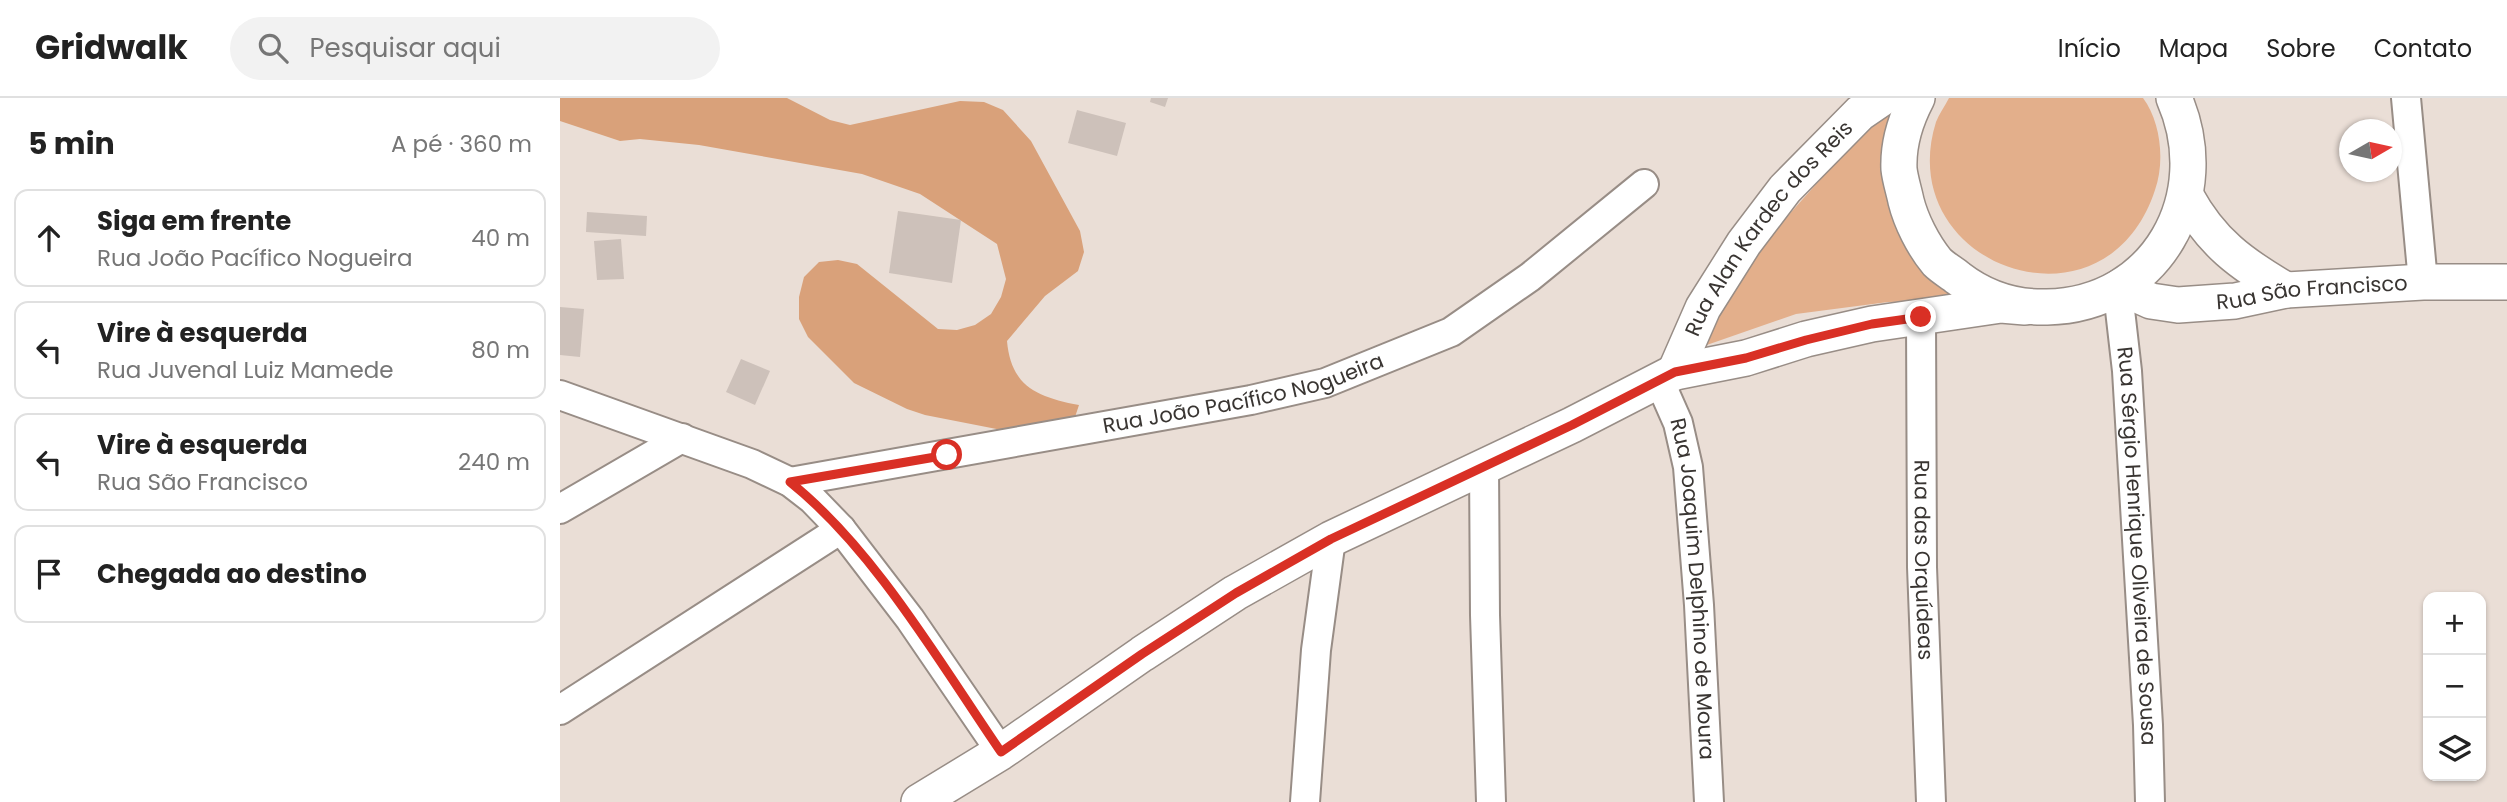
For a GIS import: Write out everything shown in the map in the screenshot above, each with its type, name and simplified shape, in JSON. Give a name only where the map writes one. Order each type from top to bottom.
[{"type":"street","name":"Rua Alan Kardec dos Reis","points":[[1667,376],[1703,308],[1744,243],[1785,189],[1860,113],[1882,98]]},
{"type":"street","points":[[1917,98],[1905,120],[1899,170],[1911,219],[1937,262],[1977,292],[2025,307]]},
{"type":"street","points":[[919,802],[1001,752],[1142,654],[1236,593],[1331,539],[1572,425],[1667,376],[1872,324],[2001,305],[2071,307],[2117,289],[2143,270],[2162,248],[2177,223],[2186,196],[2190,163],[2186,131],[2174,98]]},
{"type":"street","points":[[2406,98],[2423,282]]},
{"type":"street","name":"Rua João Pacífico Nogueira","points":[[790,482],[1238,402],[1325,383],[1451,332],[1531,277],[1644,184]]},
{"type":"street","points":[[2186,196],[2195,212],[2224,248],[2252,270],[2286,290]]},
{"type":"street","name":"Rua São Francisco","points":[[2117,289],[2151,301],[2178,305],[2235,301],[2286,290],[2423,282],[2507,282]]},
{"type":"street","name":"Rua Sérgio Henrique Oliveira de Sousa","points":[[2117,289],[2127,371],[2148,725],[2150,802]]},
{"type":"street","name":"Rua das Orquídeas","points":[[1921,317],[1922,567],[1931,802]]},
{"type":"street","name":"Rua Joaquim Delphino de Moura","points":[[1667,376],[1688,467],[1699,605],[1709,802]]},
{"type":"street","points":[[560,395],[752,464],[790,482],[812,499],[841,529],[911,619],[1001,752]]},
{"type":"street","points":[[560,509],[682,438]]},
{"type":"street","points":[[1484,466],[1491,802]]},
{"type":"street","points":[[560,710],[841,529]]},
{"type":"street","points":[[1304,802],[1316,650],[1331,539]]},
{"type":"shaded area","points":[[560,98],[787,98],[830,120],[850,125],[960,101],[984,102],[1003,110],[1031,141],[1080,231],[1084,252],[1078,271],[1045,296],[1007,341],[1014,369],[1029,387],[1051,398],[1079,405],[1073,423],[1017,433],[925,415],[854,383],[808,337],[799,319],[799,297],[804,277],[819,262],[838,260],[857,264],[938,329],[957,330],[975,325],[991,314],[1001,297],[1006,279],[997,244],[920,194],[862,174],[699,145],[640,139],[620,141],[560,121]]},
{"type":"shaded area","points":[[1949,98],[2143,98],[2154,119],[2160,142],[2160,167],[2155,190],[2129,237],[2093,264],[2052,274],[2010,267],[1972,247],[1944,215],[1930,173],[1936,122]]},
{"type":"shaded area","points":[[1902,101],[1885,148],[1966,296],[1934,301],[1888,302],[1796,314],[1701,347],[1754,254],[1866,128]]},
{"type":"building","points":[[1151,98],[1168,98],[1165,107],[1150,102]]},
{"type":"building","points":[[1077,110],[1126,123],[1117,156],[1068,143]]},
{"type":"building","points":[[898,211],[961,220],[952,283],[889,273]]},
{"type":"building","points":[[587,212],[647,216],[646,236],[586,232]]},
{"type":"building","points":[[621,239],[624,279],[597,280],[594,241]]},
{"type":"building","points":[[560,307],[584,309],[580,357],[560,355]]},
{"type":"building","points":[[741,359],[770,371],[755,405],[726,392]]},
{"type":"route","points":[[947,455],[790,482],[812,499],[841,529],[911,619],[1001,752],[1142,654],[1236,593],[1331,539],[1572,425],[1675,372],[1746,358],[1872,324],[1921,317]]}]
